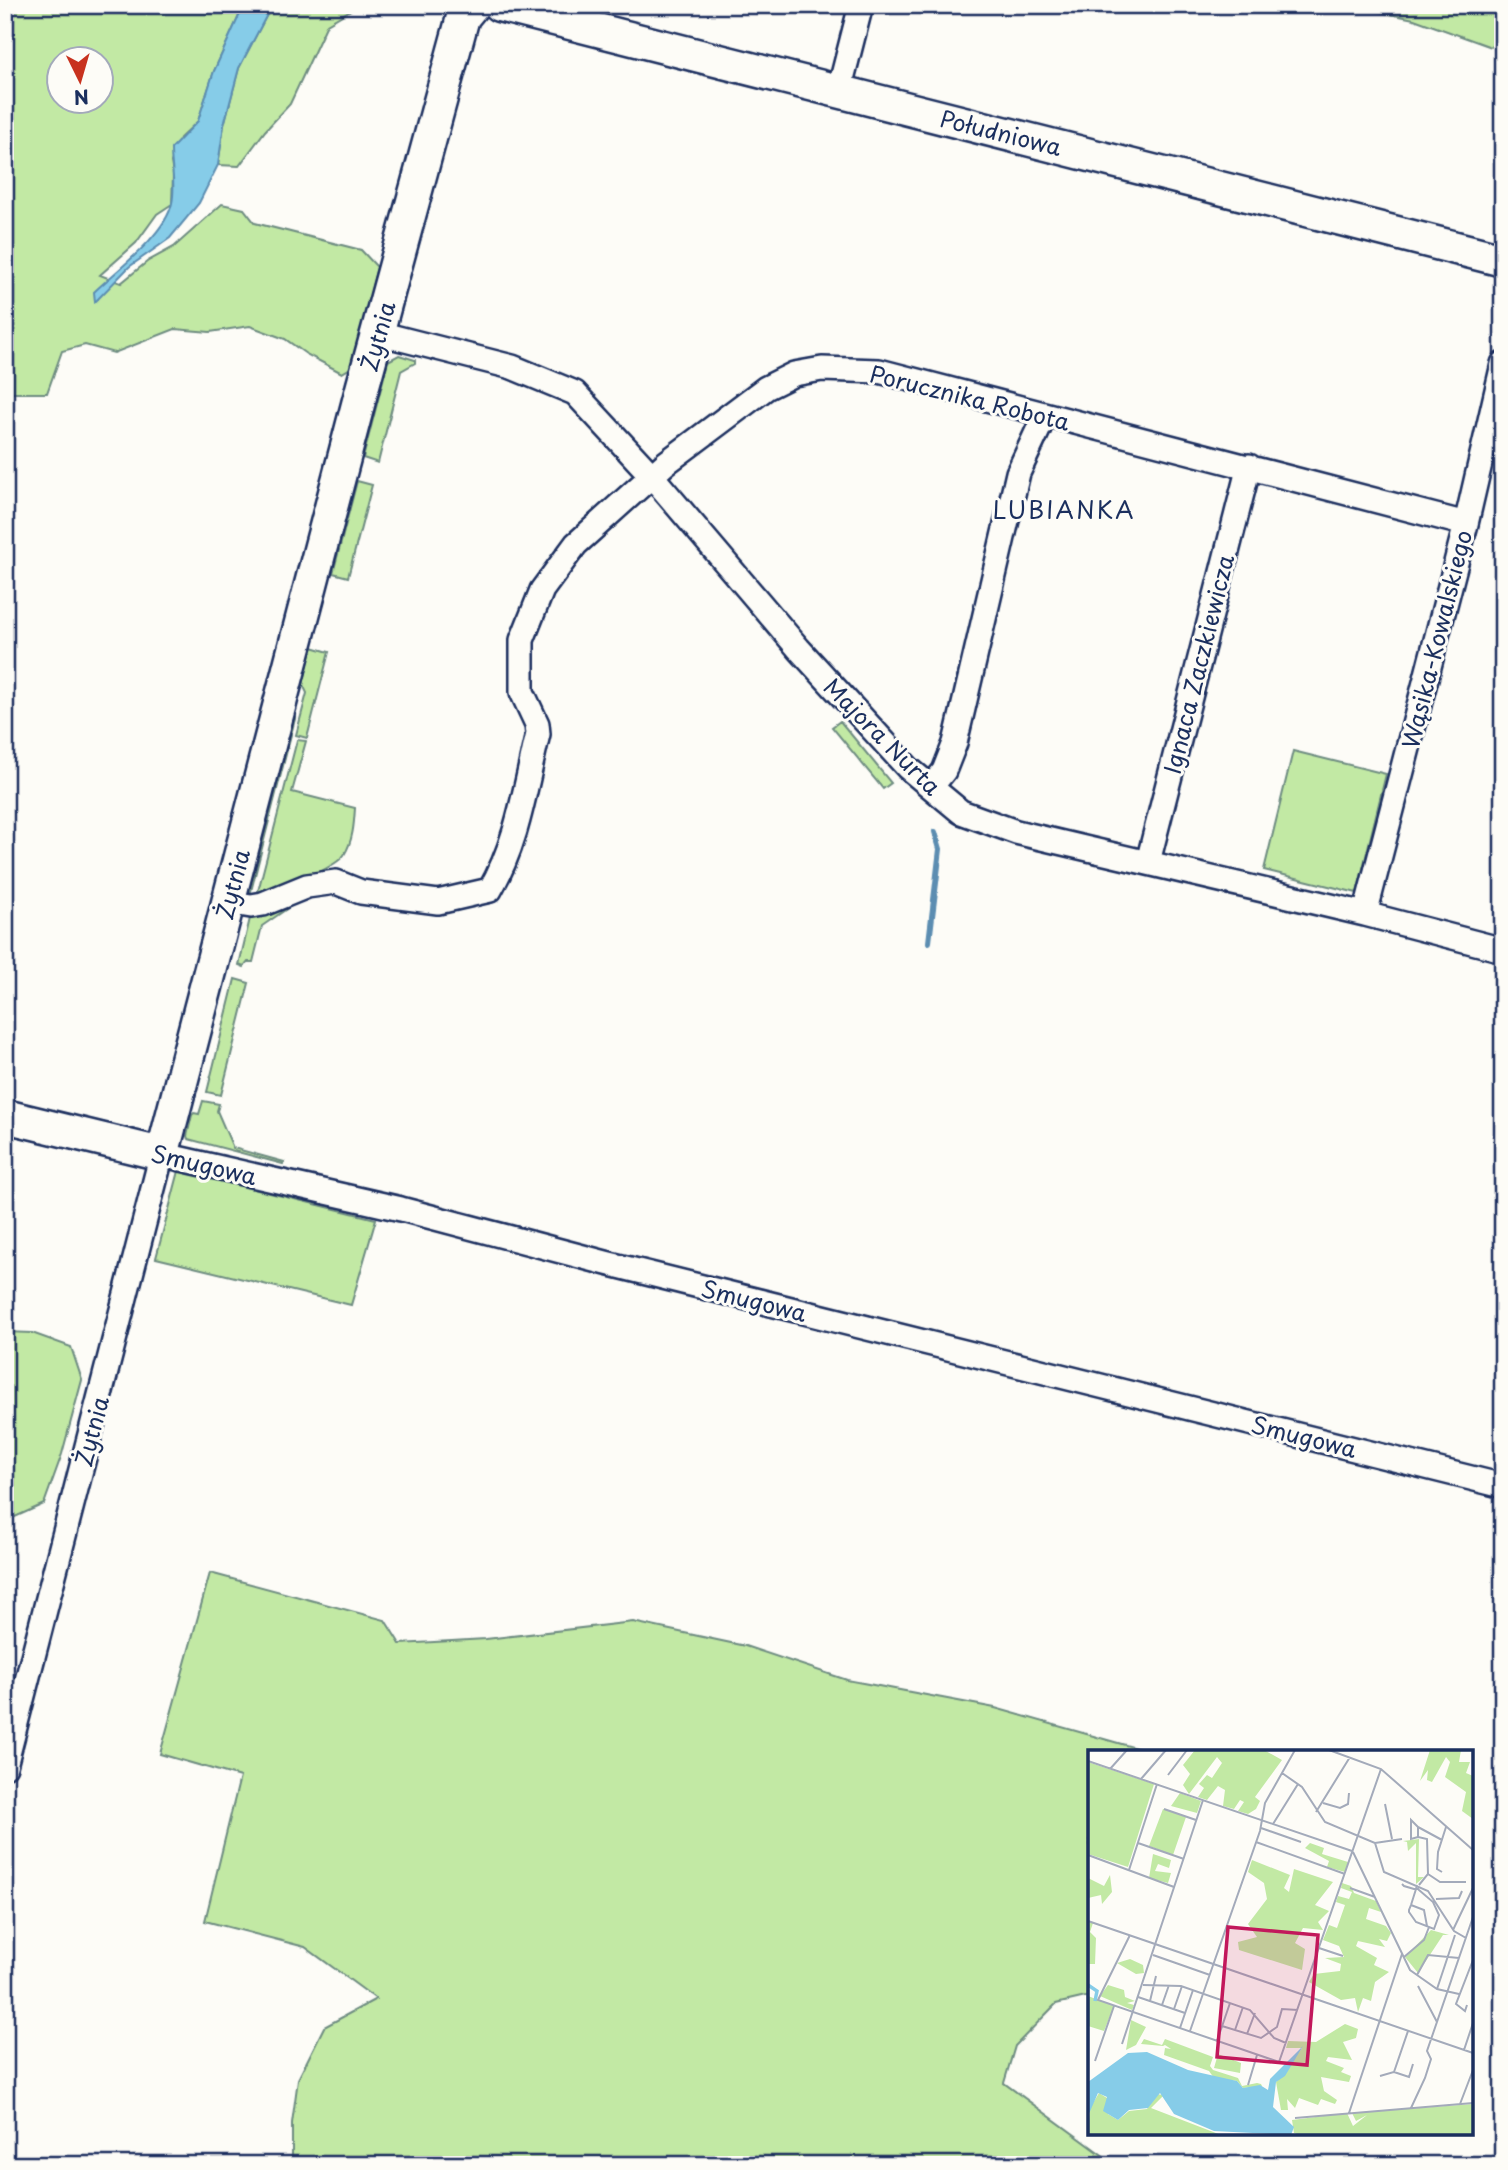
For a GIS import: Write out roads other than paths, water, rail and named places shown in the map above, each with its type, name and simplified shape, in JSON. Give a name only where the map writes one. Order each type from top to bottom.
[{"type":"street","name":"Żytnia","points":[[5,1766],[151,1198],[158,1169],[158,1150],[166,1141],[227,902],[463,18],[473,5]]},
{"type":"street","name":"Południowa","points":[[499,5],[1503,260]]},
{"type":"street","points":[[839,91],[861,5]]},
{"type":"street","name":"Majora Nurta","points":[[378,333],[512,367],[575,393],[651,475],[799,649],[908,768],[961,812],[1016,832],[1365,914],[1503,950]]},
{"type":"street","name":"Wąsika-Kowalskiego","points":[[1365,914],[1466,524],[1503,364]]},
{"type":"street","name":"Porucznika Robota","points":[[227,902],[251,906],[263,904],[307,886],[336,882],[361,892],[438,902],[490,890],[504,865],[514,837],[538,734],[537,724],[522,692],[522,640],[542,590],[576,544],[651,475],[766,388],[794,374],[822,369],[879,371],[1466,524]]},
{"type":"street","points":[[931,787],[944,771],[955,743],[1018,473],[1045,415]]},
{"type":"street","name":"Ignaca Zaczkiewicza","points":[[1148,862],[1249,466]]},
{"type":"street","name":"Smugowa","points":[[5,1116],[401,1209],[1503,1486]]},
{"type":"water","points":[[244,5],[272,5],[239,68],[224,125],[218,165],[199,203],[170,238],[129,267],[95,302],[94,292],[139,251],[168,215],[174,190],[171,149],[198,121],[214,71]]},
{"type":"waterway","points":[[929,942],[940,849],[935,832]]},
{"type":"district","name":"LUBIANKA","points":[[1064,509]]}]
